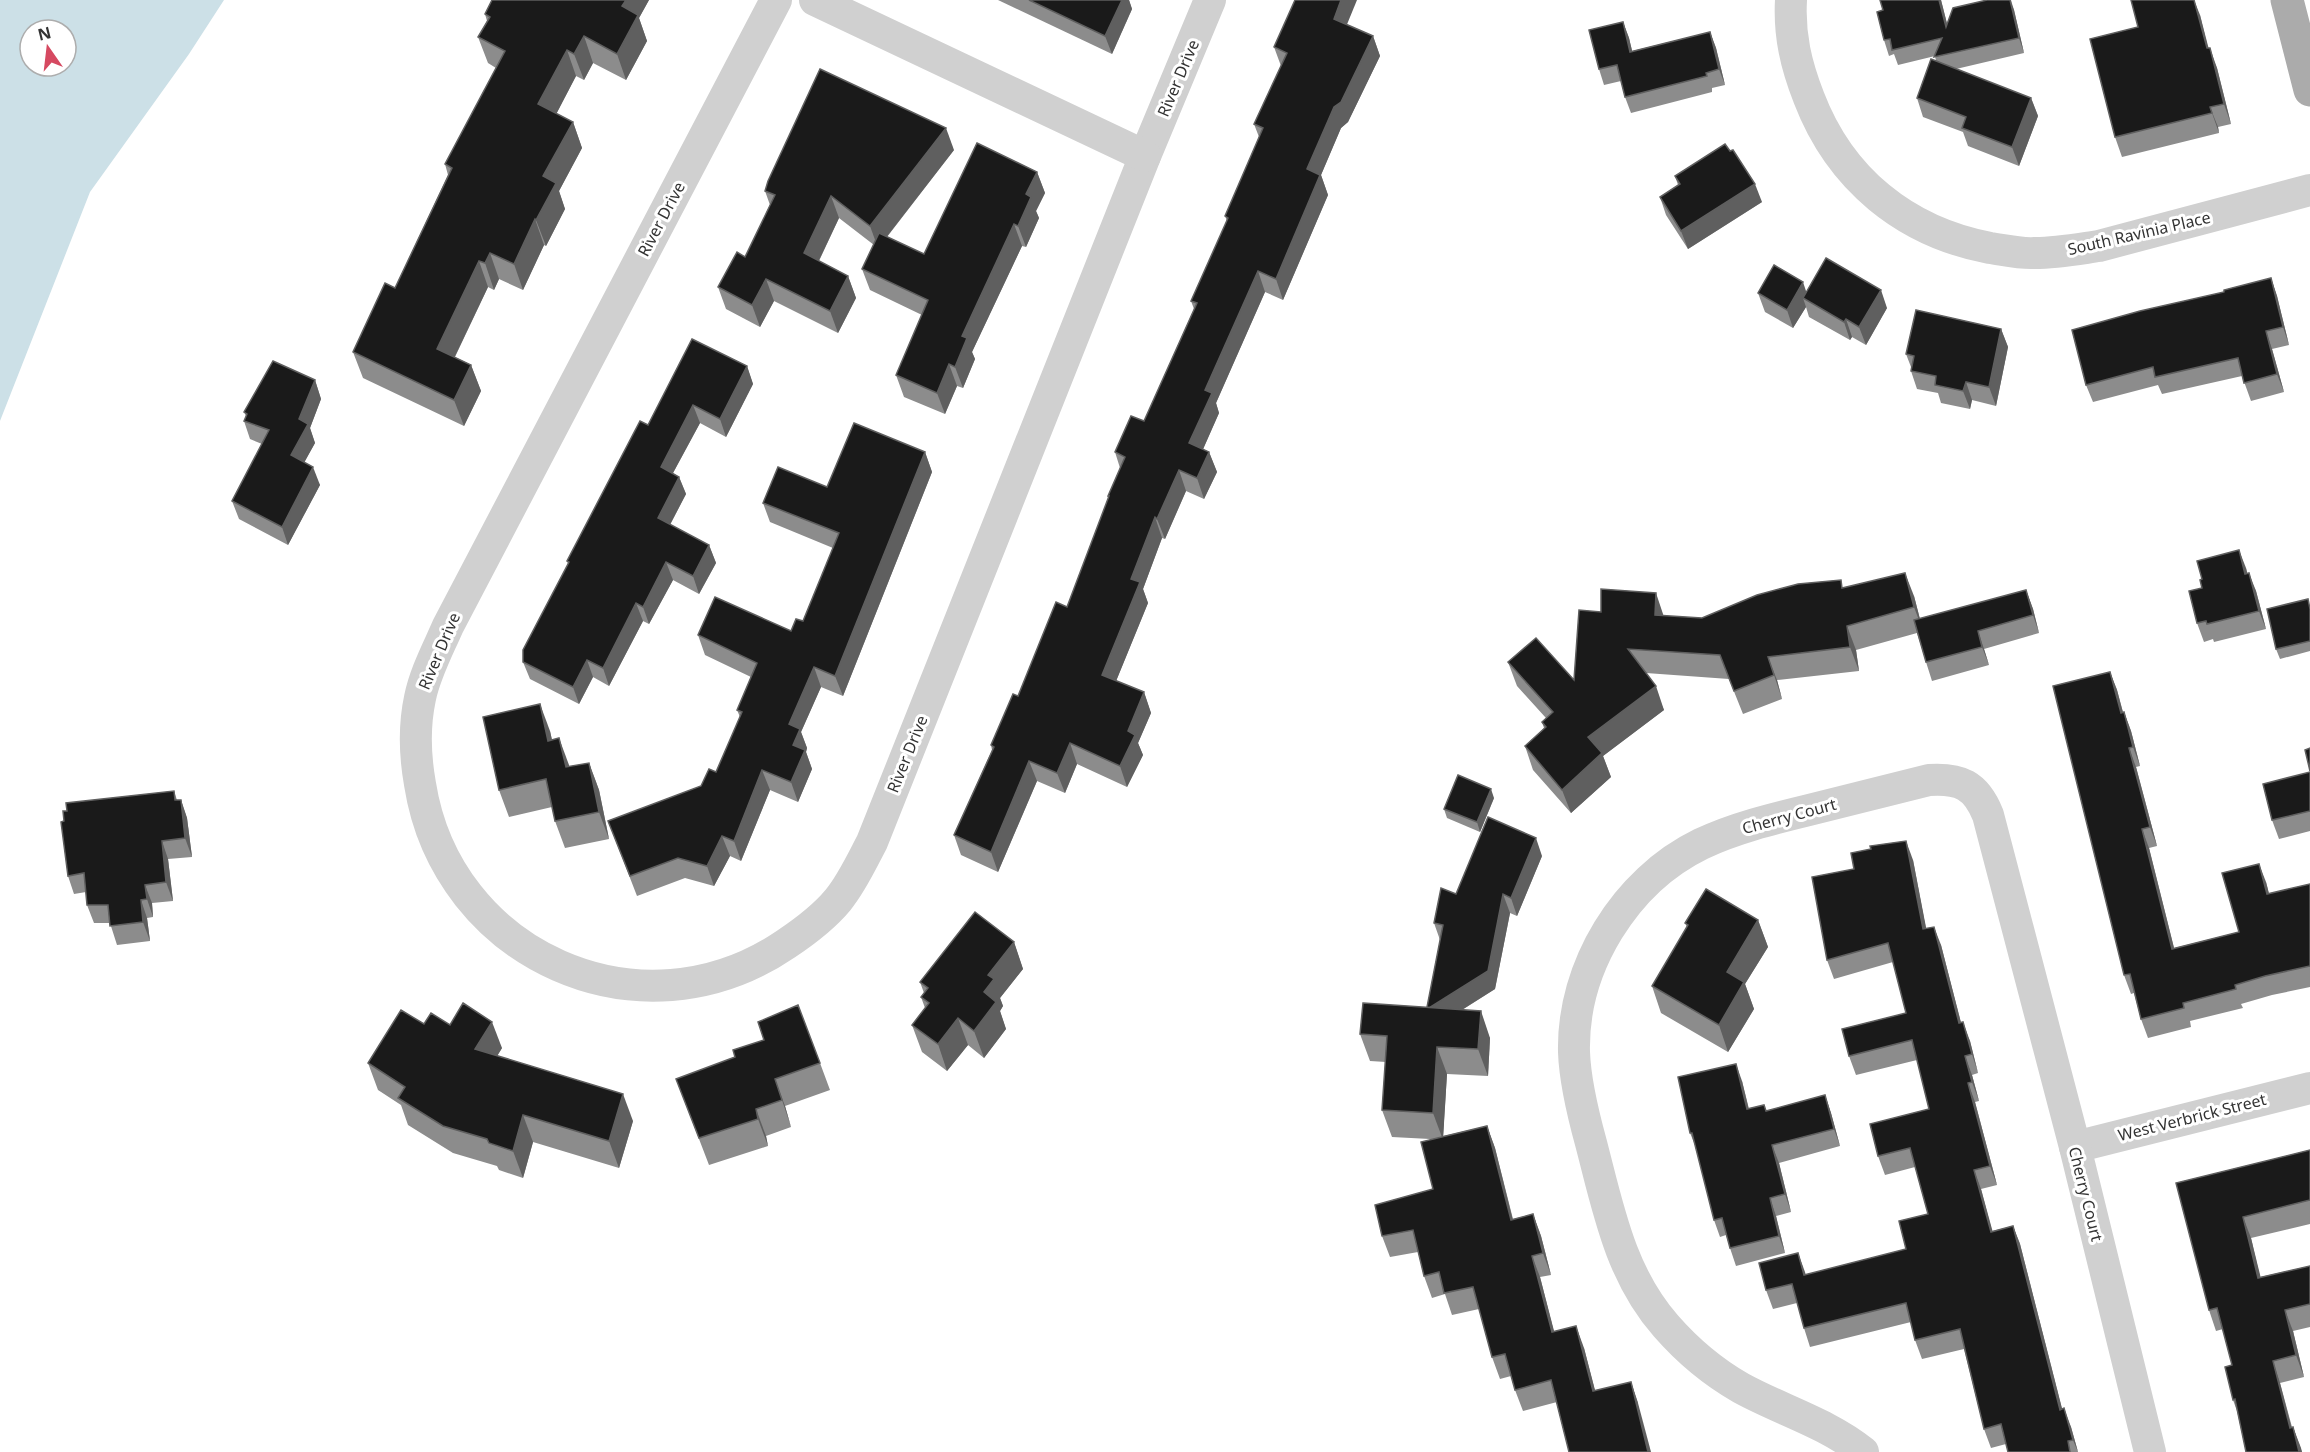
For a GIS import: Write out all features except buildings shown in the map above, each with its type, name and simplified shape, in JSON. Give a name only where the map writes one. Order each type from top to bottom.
[{"type":"main road","points":[[2287,0],[2310,90]]},
{"type":"street","name":"River Drive","points":[[776,0],[448,626],[420,697],[416,726],[416,759],[429,825],[440,853],[456,880],[495,926],[521,947],[556,965],[593,978],[646,985],[701,981],[729,975],[753,965],[800,935],[838,900],[855,875],[872,842],[1145,156],[1210,0]]},
{"type":"street","points":[[815,0],[1145,156]]},
{"type":"street","name":"South Ravinia Place","points":[[1791,0],[1792,48],[1802,80],[1825,135],[1862,183],[1911,221],[1940,235],[1964,243],[2000,250],[2033,253],[2065,251],[2099,246],[2310,190]]},
{"type":"street","name":"Cherry Court","points":[[1863,1452],[1829,1430],[1743,1389],[1718,1374],[1665,1325],[1642,1294],[1628,1268],[1615,1235],[1584,1119],[1574,1054],[1575,1027],[1587,974],[1599,946],[1626,904],[1648,881],[1670,863],[1700,844],[1761,822],[1929,780],[1950,778],[1982,798],[1988,815],[2075,1147],[2150,1452]]},
{"type":"street","name":"West Verbrick Street","points":[[2075,1147],[2310,1088]]},
{"type":"shaded area","points":[[0,0],[224,0],[189,54],[90,192],[0,421]]}]
